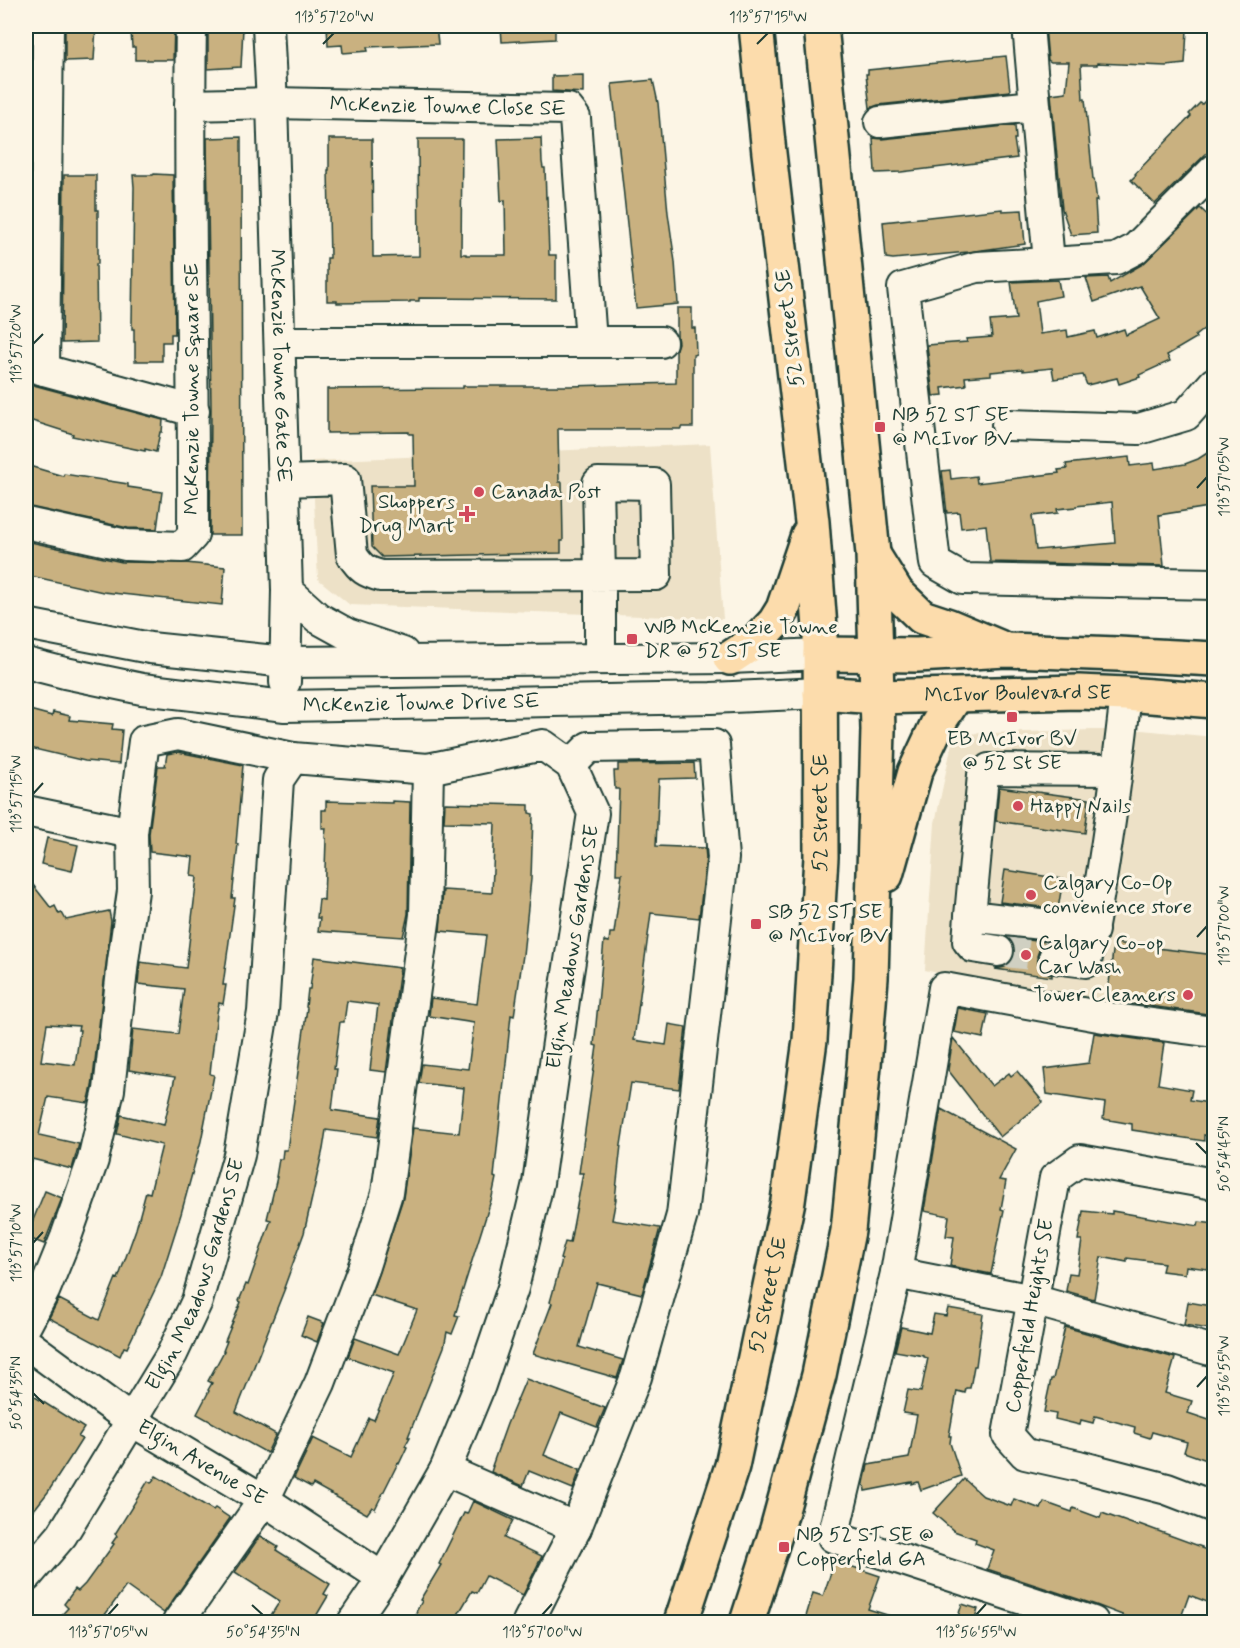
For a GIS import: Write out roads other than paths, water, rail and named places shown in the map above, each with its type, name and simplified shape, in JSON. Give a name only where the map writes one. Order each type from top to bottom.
[{"type":"main road","name":"52 Street SE","points":[[681,1623],[732,1466],[788,1201],[810,1040],[820,857],[820,628],[812,522],[756,26]]},
{"type":"main road","points":[[747,1623],[777,1529],[819,1375],[848,1231],[871,978],[878,742],[873,554],[821,26]]},
{"type":"main road","points":[[730,658],[760,638],[775,622],[783,609],[812,522]]},
{"type":"main road","points":[[873,554],[897,593],[922,617],[1006,650]]},
{"type":"main road","name":"McIvor Boulevard SE","points":[[820,654],[917,655],[1006,650],[1215,659]]},
{"type":"main road","name":"McIvor Boulevard SE","points":[[820,693],[877,697],[1079,692],[1215,701]]},
{"type":"main road","points":[[872,918],[886,877],[915,772],[937,725],[956,696]]},
{"type":"street","points":[[48,26],[35,367],[194,411]]},
{"type":"street","name":"McKenzie Towne Square SE","points":[[26,523],[126,545],[182,547],[193,536],[191,26]]},
{"type":"street","name":"McKenzie Towne Gate SE","points":[[268,26],[287,590],[285,706]]},
{"type":"street","points":[[1028,26],[1048,262]]},
{"type":"street","points":[[190,105],[272,104]]},
{"type":"street","name":"McKenzie Towne Close SE","points":[[272,104],[568,109],[575,118],[591,342]]},
{"type":"street","points":[[880,122],[1034,106]]},
{"type":"street","points":[[1215,170],[1135,249],[1116,259],[977,267],[903,288],[935,563],[963,579],[1215,584]]},
{"type":"street","points":[[280,342],[661,342]]},
{"type":"street","points":[[1007,425],[1139,429],[1186,415],[1215,383]]},
{"type":"street","points":[[284,481],[345,479],[352,555],[357,564],[366,572],[381,576],[600,576],[600,659]]},
{"type":"street","points":[[287,590],[318,618],[346,634],[427,661]]},
{"type":"street","name":"McKenzie Towne Drive SE","points":[[26,624],[150,648],[286,662],[730,658],[820,654]]},
{"type":"street","name":"McKenzie Towne Drive SE","points":[[26,663],[142,689],[285,706],[711,698],[820,693]]},
{"type":"street","points":[[1054,958],[1086,962],[1117,771],[1126,694]]},
{"type":"street","points":[[26,1325],[45,1289],[66,1237],[93,1160],[109,1090],[133,891],[132,833],[144,741],[178,734],[293,758]]},
{"type":"street","name":"Elgin Meadows Gardens SE","points":[[26,1576],[62,1535],[172,1354],[197,1301],[239,1155],[263,1012],[278,780],[293,758],[428,769],[543,745],[571,765],[593,813],[538,1183],[513,1288],[480,1385],[445,1470],[353,1623]]},
{"type":"street","points":[[528,1623],[576,1528],[636,1377],[682,1215],[723,858],[714,745],[589,747],[571,765]]},
{"type":"street","points":[[178,1623],[264,1500],[320,1383],[364,1266],[387,1193],[425,915],[428,769]]},
{"type":"street","points":[[998,951],[973,947],[968,941],[983,775],[989,769],[1117,771]]},
{"type":"street","points":[[26,812],[132,833]]},
{"type":"street","points":[[970,916],[1093,930]]},
{"type":"street","points":[[1093,1623],[833,1537],[896,1273],[944,988],[1115,1019],[1215,1032]]},
{"type":"street","name":"Copperfield Heights SE","points":[[1215,1184],[1080,1160],[1055,1178],[1008,1435],[1025,1454],[1167,1489],[1215,1507]]},
{"type":"street","points":[[896,1273],[1033,1300],[1215,1351]]},
{"type":"street","name":"Elgin Avenue SE","points":[[26,1342],[132,1421],[264,1500],[382,1578]]},
{"type":"street","points":[[445,1470],[576,1528]]},
{"type":"tunnel","points":[[998,951],[1054,958]]},
{"type":"place","name":"NB 52 ST SE @ McIvor BV","points":[[880,427]]},
{"type":"place","name":"Canada Post","points":[[479,492]]},
{"type":"place","name":"Shoppers Drug Mart","points":[[467,514]]},
{"type":"place","name":"WB McKenzie Towne DR @ 52 ST SE","points":[[632,639]]},
{"type":"place","name":"EB McIvor BV @ 52 St SE","points":[[1012,717]]},
{"type":"place","name":"Happy Nails","points":[[1018,806]]},
{"type":"place","name":"Calgary Co-Op convenience store","points":[[1031,895]]},
{"type":"place","name":"SB 52 ST SE @ McIvor BV","points":[[756,924]]},
{"type":"place","name":"Calgary Co-op Car Wash","points":[[1026,955]]},
{"type":"place","name":"Tower Cleaners","points":[[1188,995]]},
{"type":"place","name":"NB 52 ST SE @ Copperfield GA","points":[[784,1547]]}]
